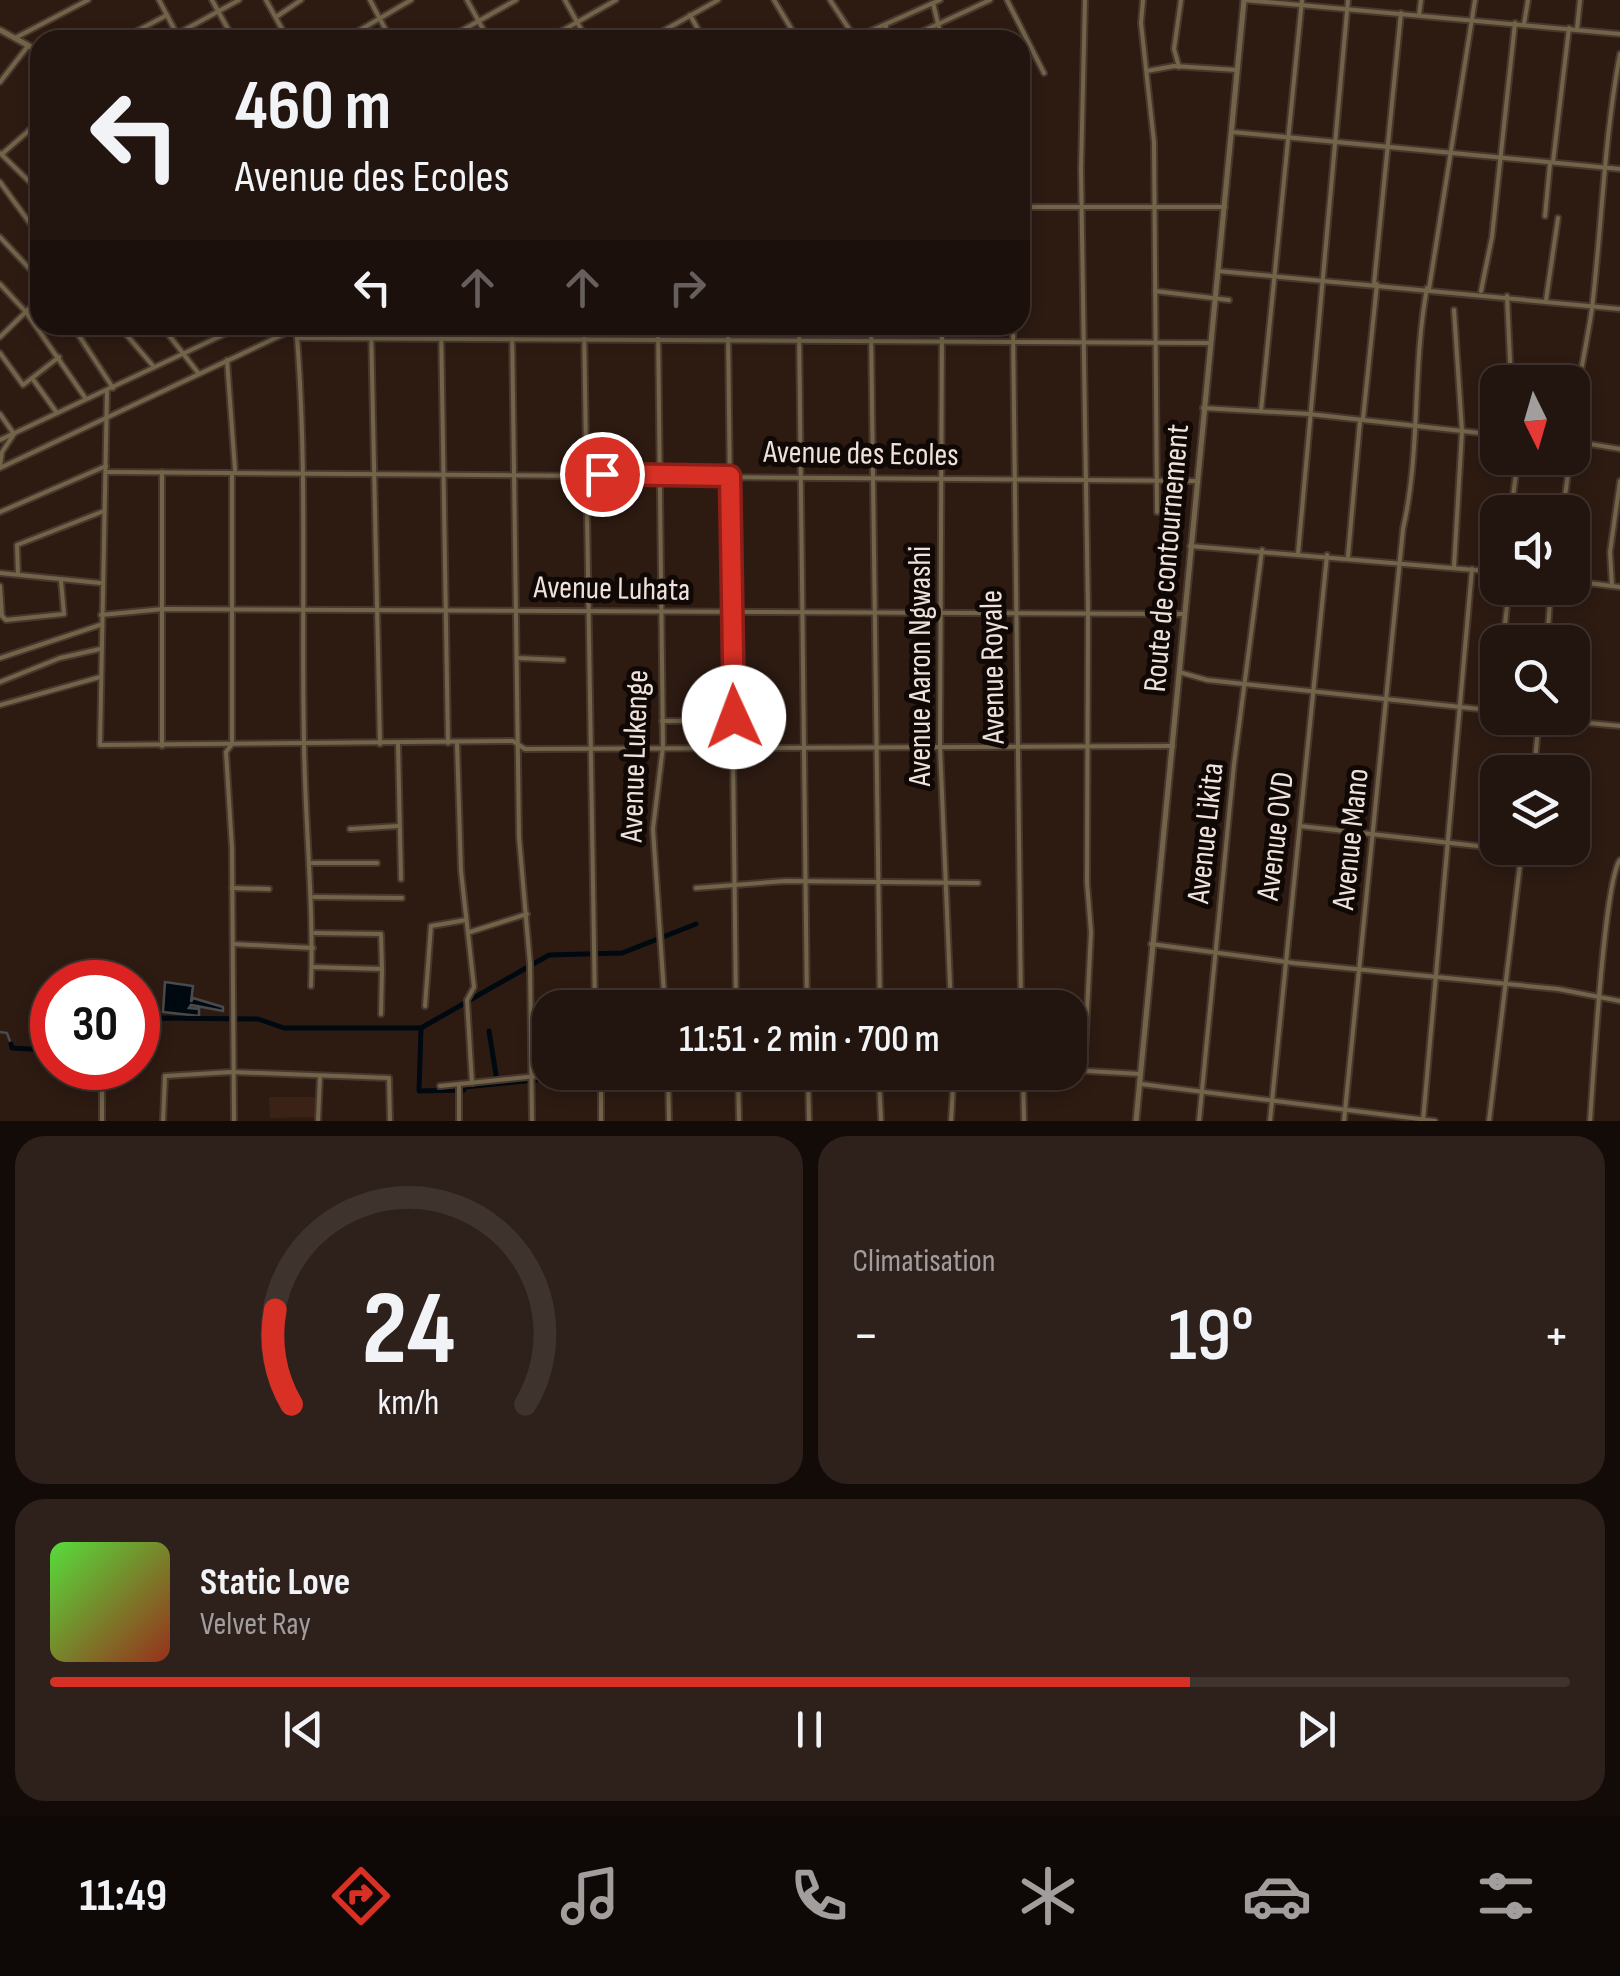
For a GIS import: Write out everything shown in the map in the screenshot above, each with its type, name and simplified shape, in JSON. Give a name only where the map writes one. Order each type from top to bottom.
[{"type":"street","points":[[30,30],[88,0]]},
{"type":"street","points":[[159,0],[175,30]]},
{"type":"street","points":[[212,0],[228,30]]},
{"type":"street","points":[[190,30],[239,0]]},
{"type":"street","points":[[266,0],[282,30]]},
{"type":"street","points":[[275,18],[301,0]]},
{"type":"street","points":[[370,0],[386,30]]},
{"type":"street","points":[[359,30],[411,0]]},
{"type":"street","points":[[468,0],[484,30]]},
{"type":"street","points":[[463,30],[516,0]]},
{"type":"street","points":[[565,0],[582,30]]},
{"type":"street","points":[[563,30],[616,0]]},
{"type":"street","points":[[664,30],[718,0]]},
{"type":"street","points":[[774,0],[792,30]]},
{"type":"street","points":[[830,0],[848,30]]},
{"type":"street","points":[[874,30],[940,0]]},
{"type":"street","points":[[923,30],[990,0]]},
{"type":"street","points":[[1008,0],[1023,30]]},
{"type":"street","points":[[1085,0],[1082,208],[1088,612],[1087,883],[1091,932],[1087,1011]]},
{"type":"street","points":[[1143,0],[1141,23],[1156,205],[1157,512]]},
{"type":"street","points":[[1179,67],[1174,49],[1181,0]]},
{"type":"street","points":[[1244,0],[1620,34]]},
{"type":"street","name":"Route de contournement","points":[[1136,1121],[1244,0]]},
{"type":"street","points":[[1298,554],[1348,0]]},
{"type":"street","points":[[1370,12],[1371,0]]},
{"type":"street","points":[[1419,15],[1421,0]]},
{"type":"street","name":"Avenue Mano","points":[[1344,1121],[1400,561],[1413,479],[1414,426],[1428,288],[1440,240],[1475,0]]},
{"type":"street","points":[[1524,24],[1528,0]]},
{"type":"street","points":[[1577,29],[1580,0]]},
{"type":"street","points":[[934,3],[939,30]]},
{"type":"street","points":[[1261,410],[1302,3]]},
{"type":"street","points":[[919,11],[934,15]]},
{"type":"street","points":[[1348,556],[1401,13]]},
{"type":"street","points":[[138,30],[167,14]]},
{"type":"street","points":[[690,15],[698,30]]},
{"type":"street","points":[[1480,293],[1492,245],[1515,24]]},
{"type":"street","points":[[886,25],[886,30]]},
{"type":"street","points":[[1545,216],[1569,28]]},
{"type":"street","points":[[0,30],[29,46],[0,82]]},
{"type":"street","points":[[15,38],[30,30]]},
{"type":"street","points":[[1030,45],[1044,73]]},
{"type":"street","points":[[1579,365],[1592,306],[1604,170],[1620,54]]},
{"type":"street","points":[[1147,70],[1238,70]]},
{"type":"street","points":[[30,130],[0,154],[30,182]]},
{"type":"street","points":[[1232,132],[1620,169]]},
{"type":"street","points":[[0,182],[30,222]]},
{"type":"street","points":[[1030,207],[1225,206]]},
{"type":"street","points":[[1546,300],[1558,218]]},
{"type":"street","points":[[0,237],[30,269]]},
{"type":"street","points":[[1218,271],[1620,309]]},
{"type":"street","points":[[0,284],[30,317]]},
{"type":"street","points":[[1154,291],[1229,300]]},
{"type":"street","points":[[1508,296],[1510,365]]},
{"type":"street","points":[[0,337],[30,308]]},
{"type":"street","points":[[1454,310],[1462,432],[1454,567]]},
{"type":"street","points":[[43,335],[86,399]]},
{"type":"street","points":[[78,335],[110,389],[100,616],[100,745],[457,743],[518,744],[524,749],[1173,746]]},
{"type":"street","points":[[126,335],[154,368]]},
{"type":"street","points":[[169,335],[199,374]]},
{"type":"street","points":[[0,440],[222,335]]},
{"type":"street","points":[[0,467],[279,335]]},
{"type":"street","points":[[297,335],[305,609],[304,744],[314,898],[311,986]]},
{"type":"street","points":[[372,335],[380,744]]},
{"type":"street","points":[[441,335],[448,743]]},
{"type":"street","points":[[440,1086],[460,1089],[472,1084],[532,1079],[527,914],[519,836],[512,335]]},
{"type":"street","points":[[584,335],[595,990]]},
{"type":"street","name":"Avenue Lukenge","points":[[658,335],[663,746],[653,829],[664,990]]},
{"type":"street","points":[[729,335],[736,990]]},
{"type":"street","points":[[799,335],[807,990]]},
{"type":"street","points":[[872,335],[879,990]]},
{"type":"street","name":"Avenue Aaron Ngwashi","points":[[942,335],[940,746],[950,990]]},
{"type":"street","name":"Avenue Royale","points":[[1013,335],[1021,990]]},
{"type":"street","points":[[297,338],[1209,343]]},
{"type":"street","points":[[0,353],[22,384],[59,357]]},
{"type":"street","points":[[226,360],[234,472],[232,744],[226,752],[232,888],[234,1121]]},
{"type":"street","points":[[32,378],[56,414]]},
{"type":"street","points":[[1203,408],[1309,414],[1480,434]]},
{"type":"street","points":[[0,414],[14,434]]},
{"type":"street","points":[[0,467],[4,448],[14,434]]},
{"type":"street","points":[[1590,444],[1620,448]]},
{"type":"street","name":"Avenue des Ecoles","points":[[0,512],[106,469],[374,476],[802,475],[1196,481]]},
{"type":"street","points":[[162,472],[162,746]]},
{"type":"street","points":[[1612,586],[1610,552],[1620,481]]},
{"type":"street","points":[[18,574],[17,545],[104,511]]},
{"type":"street","points":[[1190,546],[1348,556],[1480,570]]},
{"type":"street","name":"Avenue Likita","points":[[1200,1121],[1262,550]]},
{"type":"street","name":"Avenue OVD","points":[[1270,1121],[1327,555]]},
{"type":"street","points":[[1423,1120],[1472,569]]},
{"type":"street","points":[[0,573],[102,583]]},
{"type":"street","points":[[0,586],[6,620],[64,614],[61,581]]},
{"type":"street","points":[[1590,583],[1620,586]]},
{"type":"street","name":"Avenue Luhata","points":[[100,616],[163,609],[1184,614]]},
{"type":"street","points":[[0,658],[100,625]]},
{"type":"street","points":[[0,682],[60,658],[100,649]]},
{"type":"street","points":[[517,658],[564,660]]},
{"type":"street","points":[[1179,672],[1246,684],[1480,710]]},
{"type":"street","points":[[0,705],[100,677]]},
{"type":"street","points":[[662,721],[690,721]]},
{"type":"street","points":[[1590,723],[1620,726]]},
{"type":"street","points":[[457,743],[466,920],[474,987],[467,1002],[472,1084]]},
{"type":"street","points":[[398,744],[400,879]]},
{"type":"street","points":[[350,829],[399,826]]},
{"type":"street","points":[[1300,826],[1480,846]]},
{"type":"street","points":[[1590,1121],[1599,998],[1614,869],[1620,860]]},
{"type":"street","points":[[312,862],[378,863]]},
{"type":"street","points":[[1489,1121],[1520,865]]},
{"type":"street","points":[[696,888],[804,880],[978,882]]},
{"type":"street","points":[[232,888],[269,889]]},
{"type":"street","points":[[314,898],[402,898]]},
{"type":"street","points":[[468,932],[527,914]]},
{"type":"street","points":[[425,1006],[431,926],[466,920]]},
{"type":"street","points":[[314,933],[382,934],[381,1014]]},
{"type":"street","points":[[232,944],[313,948]]},
{"type":"street","points":[[1151,944],[1507,984],[1620,1001]]},
{"type":"street","points":[[312,967],[382,968]]},
{"type":"street","points":[[1087,1070],[1142,1074]]},
{"type":"street","points":[[164,1121],[165,1076],[232,1072],[390,1078],[390,1121]]},
{"type":"street","points":[[318,1121],[320,1076]]},
{"type":"street","points":[[1140,1084],[1435,1121]]},
{"type":"street","points":[[459,1121],[460,1089]]},
{"type":"street","points":[[102,1090],[102,1121]]},
{"type":"street","points":[[532,1090],[532,1121]]},
{"type":"street","points":[[601,1090],[602,1121]]},
{"type":"street","points":[[668,1090],[669,1121]]},
{"type":"street","points":[[738,1090],[739,1121]]},
{"type":"street","points":[[808,1090],[808,1121]]},
{"type":"street","points":[[879,1090],[880,1121]]},
{"type":"street","points":[[952,1121],[953,1090]]},
{"type":"street","points":[[1023,1090],[1024,1121]]},
{"type":"shaded area","points":[[165,982],[193,986],[191,1002],[193,998],[223,1007],[223,1011],[191,1005],[189,1008],[199,1009],[199,1016],[163,1012]]},
{"type":"shaded area","points":[[269,1097],[317,1097],[317,1117],[270,1118]]},
{"type":"waterway","points":[[160,1018],[258,1019],[284,1028],[421,1028],[549,955],[622,953],[696,924]]},
{"type":"waterway","points":[[421,1028],[419,1091],[464,1090],[532,1080]]},
{"type":"waterway","points":[[489,1031],[497,1081]]},
{"type":"waterway","points":[[0,1032],[7,1033],[11,1044]]},
{"type":"waterway","points":[[11,1044],[12,1048],[30,1049]]},
{"type":"route","points":[[602,474],[730,476],[734,717]]}]
